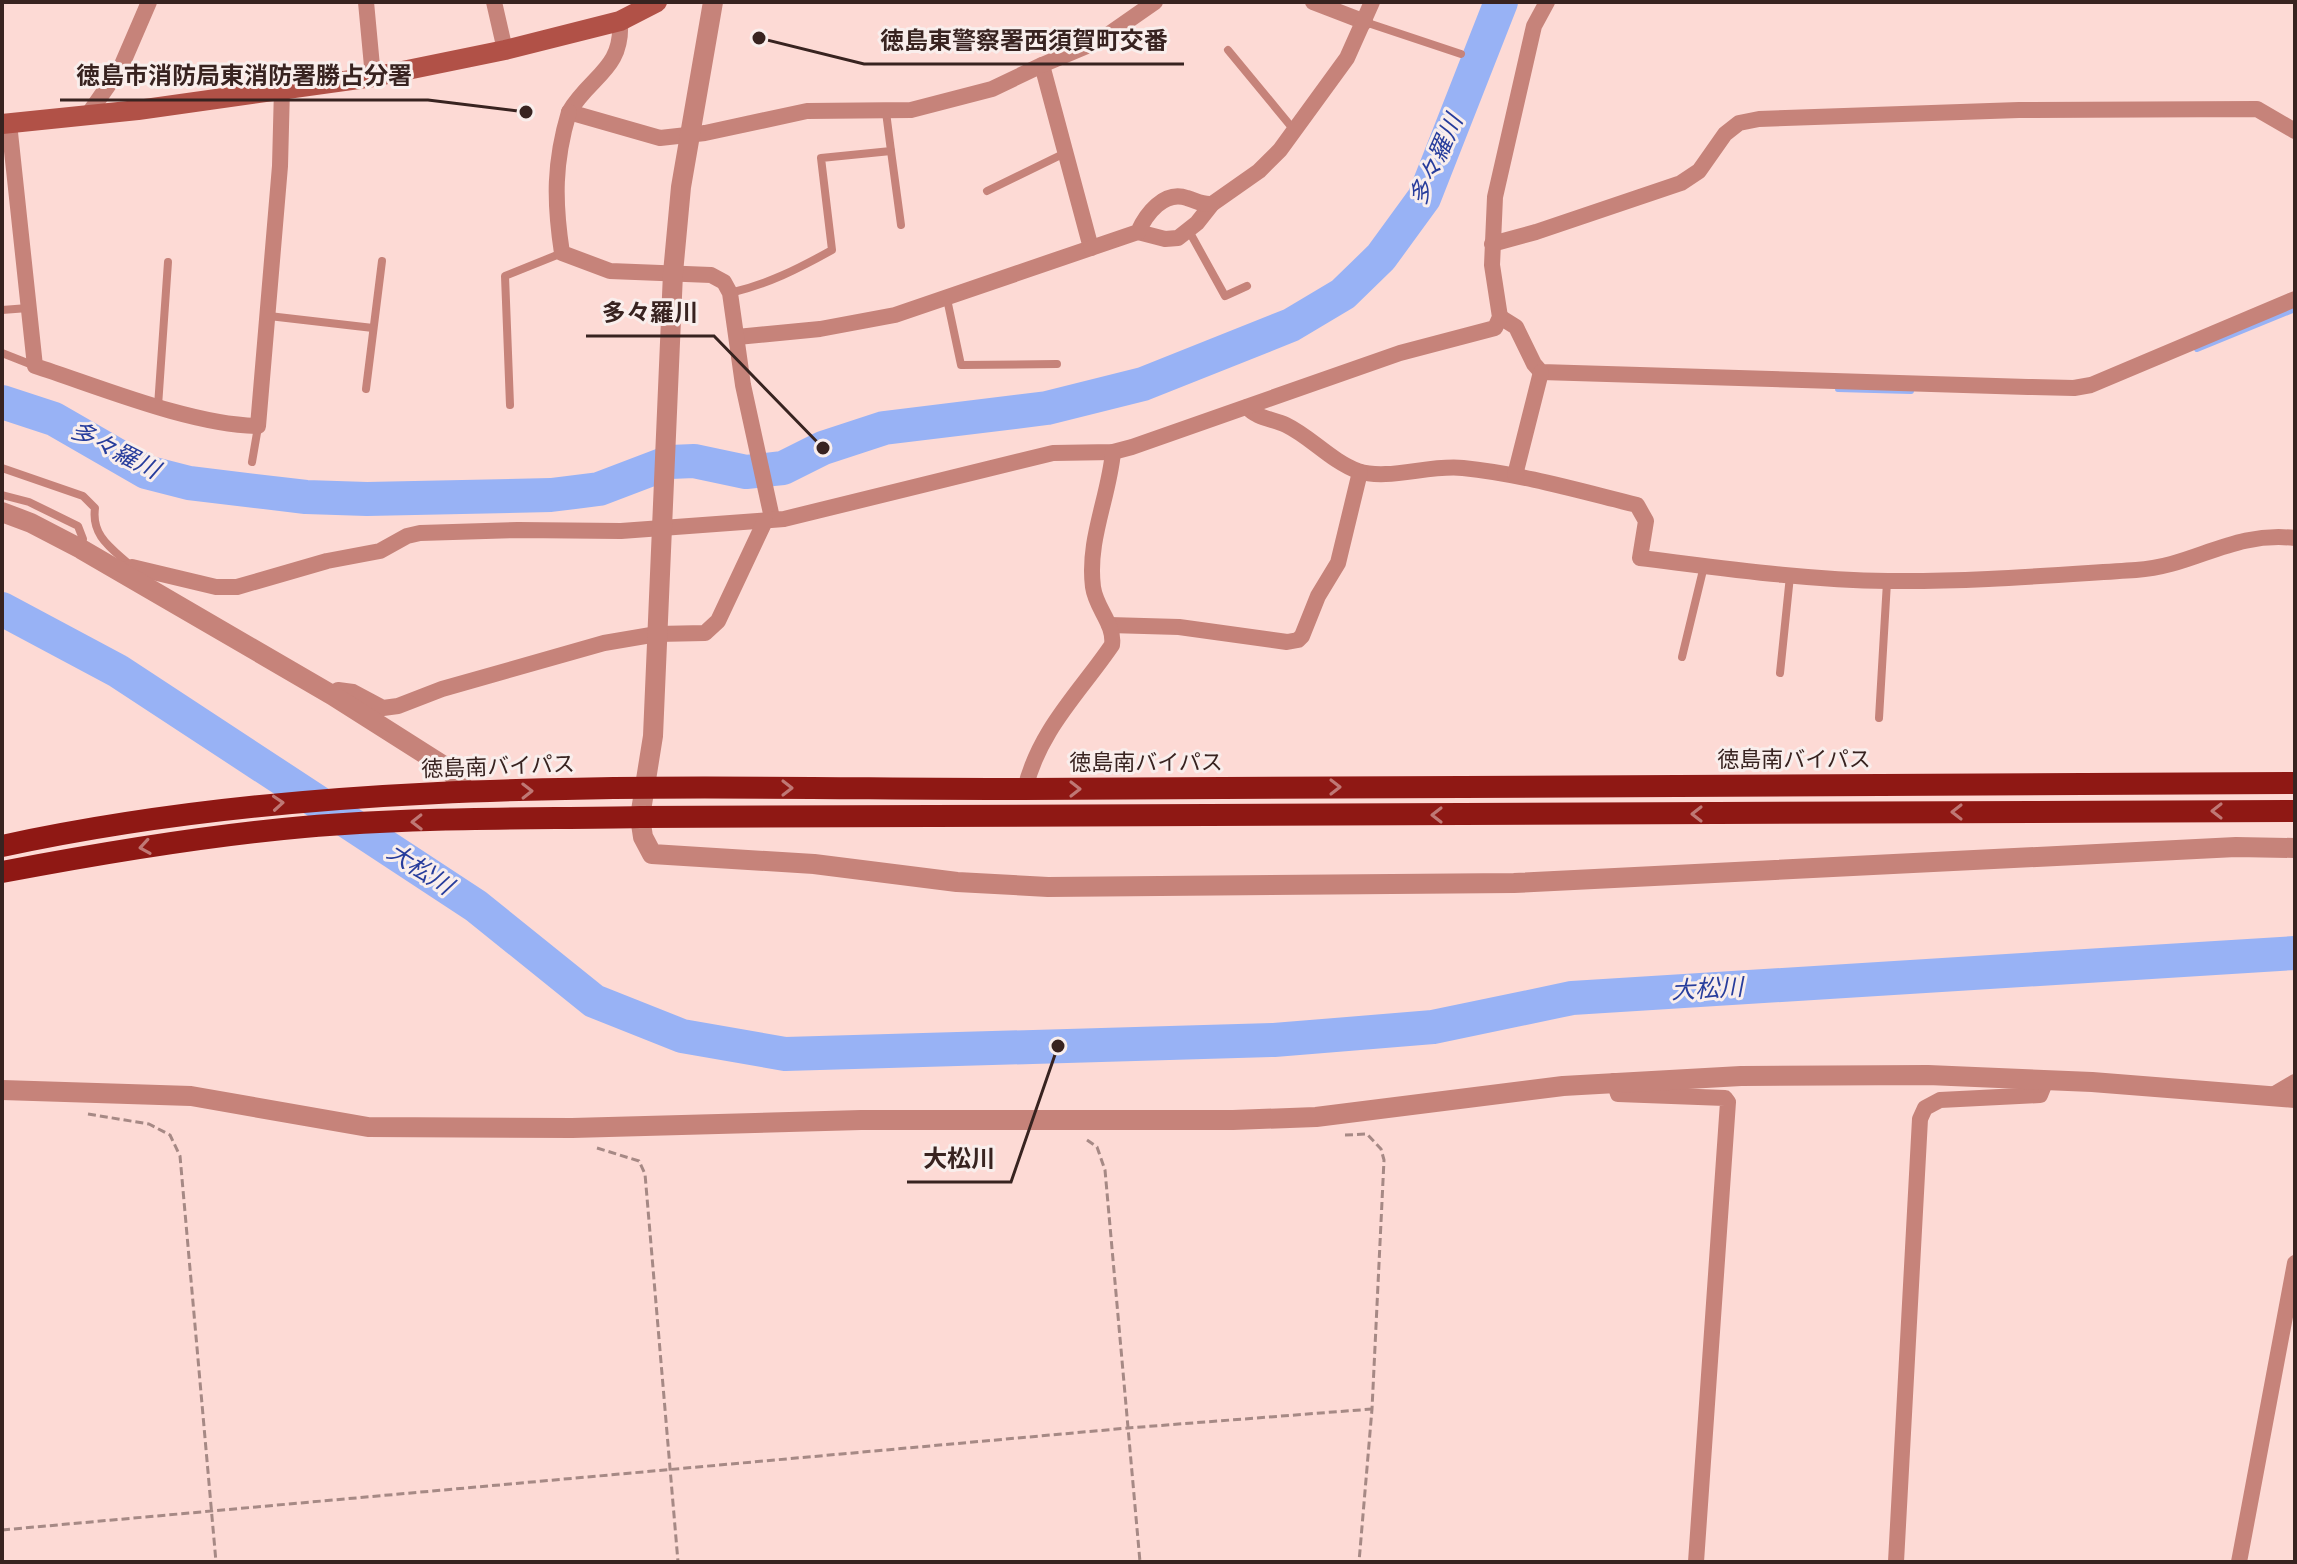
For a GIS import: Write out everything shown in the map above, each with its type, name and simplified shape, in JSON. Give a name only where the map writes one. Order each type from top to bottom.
[{"type":"highway","name":"徳島南バイパス","points":[[2,846],[81,828],[268,803],[459,792],[644,788],[2295,783]]},
{"type":"highway","points":[[2,872],[222,835],[306,827],[495,820],[2295,811]]},
{"type":"main road","points":[[6,123],[87,116],[373,77],[505,50],[620,21],[657,2]]},
{"type":"street","points":[[87,116],[121,67],[149,2]]},
{"type":"street","points":[[366,2],[373,77]]},
{"type":"street","points":[[494,2],[505,50]]},
{"type":"street","points":[[713,2],[681,187],[673,273],[653,736],[640,817],[643,837],[652,854],[814,864],[957,882],[1048,887],[1514,883],[2236,847],[2295,848]]},
{"type":"street","points":[[569,112],[660,138],[807,111],[886,112],[945,103],[992,89],[1073,50],[1099,41],[1155,2]]},
{"type":"street","points":[[1313,2],[1365,22]]},
{"type":"street","points":[[737,337],[858,323],[947,299],[1138,232],[1165,239],[1178,238],[1189,231],[1212,204],[1259,171],[1280,150],[1347,58],[1372,2]]},
{"type":"street","points":[[126,570],[237,587],[327,561],[380,551],[407,536],[420,533],[661,529],[804,516],[1053,453],[1113,452],[1221,418],[1400,353],[1495,328],[1500,317],[1492,265],[1495,197],[1534,26],[1547,2]]},
{"type":"street","points":[[332,695],[338,690],[353,692],[383,708],[398,706],[484,676],[604,643],[657,634],[696,634],[711,629],[718,621],[768,520],[730,293],[724,282],[711,275],[610,271],[562,253],[556,210],[559,146],[569,112],[577,99],[617,55],[621,40],[620,21]]},
{"type":"street","points":[[1042,65],[1091,248]]},
{"type":"street","points":[[6,123],[35,366],[158,406],[214,421],[258,426],[269,316],[283,117],[282,88]]},
{"type":"street","points":[[1492,244],[1681,183],[1699,171],[1725,134],[1739,123],[1759,119],[2019,110],[2257,109],[2295,131]]},
{"type":"street","points":[[1138,232],[1144,219],[1158,204],[1175,197],[1204,205],[1212,204]]},
{"type":"street","points":[[1500,317],[1516,327],[1541,372],[2074,388],[2091,385],[2295,299]]},
{"type":"street","points":[[1515,475],[1541,372]]},
{"type":"street","points":[[1247,407],[1253,413],[1287,425],[1360,472],[1449,467],[1515,475],[1637,505],[1646,521],[1640,558],[1790,576],[1887,581],[2141,569],[2184,560],[2244,539],[2273,536],[2295,538]]},
{"type":"street","points":[[1025,789],[1037,753],[1070,698],[1112,645],[1113,634],[1098,609],[1092,558],[1113,452]]},
{"type":"street","points":[[1109,625],[1179,627],[1287,642],[1298,640],[1318,596],[1338,563],[1360,472]]},
{"type":"street","points":[[2,512],[126,570],[332,695],[447,768],[459,792]]},
{"type":"street","points":[[2,1090],[191,1096],[368,1127],[572,1128],[861,1120],[1233,1120],[1316,1117],[1614,1081],[1741,1076],[1928,1075],[2295,1098]]},
{"type":"street","points":[[1896,1562],[1920,1119],[1925,1108],[1940,1100],[2040,1095],[2046,1080]]},
{"type":"street","points":[[1614,1081],[1618,1094],[1725,1098],[1728,1102],[1696,1562]]},
{"type":"street","points":[[2273,1095],[2295,1082]]},
{"type":"street","points":[[2239,1562],[2295,1263]]},
{"type":"lane","points":[[1365,22],[1461,54]]},
{"type":"lane","points":[[1228,50],[1294,130]]},
{"type":"lane","points":[[886,112],[901,225]]},
{"type":"lane","points":[[730,293],[784,277],[832,250],[821,158],[891,151]]},
{"type":"lane","points":[[987,191],[1065,153]]},
{"type":"lane","points":[[1189,231],[1225,296],[1247,286]]},
{"type":"lane","points":[[510,405],[505,276],[562,253]]},
{"type":"lane","points":[[366,389],[382,261]]},
{"type":"lane","points":[[158,406],[168,262]]},
{"type":"lane","points":[[947,299],[961,365],[1057,364]]},
{"type":"lane","points":[[2,310],[28,308]]},
{"type":"lane","points":[[269,316],[373,328]]},
{"type":"lane","points":[[2,353],[35,366]]},
{"type":"lane","points":[[252,462],[258,426]]},
{"type":"lane","points":[[2,468],[83,496],[95,508],[93,523],[101,538],[126,570]]},
{"type":"lane","points":[[2,495],[29,502],[78,526],[83,539],[81,549]]},
{"type":"lane","points":[[1682,657],[1704,566]]},
{"type":"lane","points":[[1780,673],[1790,576]]},
{"type":"lane","points":[[1879,718],[1887,581]]},
{"type":"path","points":[[72,1094],[77,1107],[84,1113],[149,1124],[170,1135],[180,1156],[216,1562]]},
{"type":"path","points":[[572,1128],[590,1146],[639,1161],[645,1174],[678,1562]]},
{"type":"path","points":[[1340,1135],[1367,1134],[1381,1149],[1384,1160],[1372,1409],[1359,1562]]},
{"type":"path","points":[[1084,1138],[1097,1147],[1105,1170],[1140,1562]]},
{"type":"path","points":[[2,1530],[1128,1428],[1372,1409]]},
{"type":"waterway","name":"多々羅川","points":[[2,402],[54,419],[146,472],[189,483],[306,497],[367,499],[551,495],[599,489],[670,462],[694,461],[746,472],[783,468],[823,448],[884,428],[1047,408],[1143,384],[1291,325],[1343,294],[1381,257],[1424,198],[1501,2]]},
{"type":"waterway","points":[[2197,349],[2295,309]]},
{"type":"waterway","points":[[1838,389],[1911,391]]},
{"type":"waterway","name":"大松川","points":[[2,609],[118,671],[476,906],[594,1001],[682,1036],[785,1054],[1274,1040],[1433,1027],[1572,998],[2295,953]]},
{"type":"place","name":"徳島東警察署西須賀町交番","points":[[759,38]]},
{"type":"place","name":"徳島市消防局東消防署勝占分署","points":[[526,112]]},
{"type":"place","name":"多々羅川","points":[[823,448]]},
{"type":"place","name":"大松川","points":[[1058,1046]]}]
